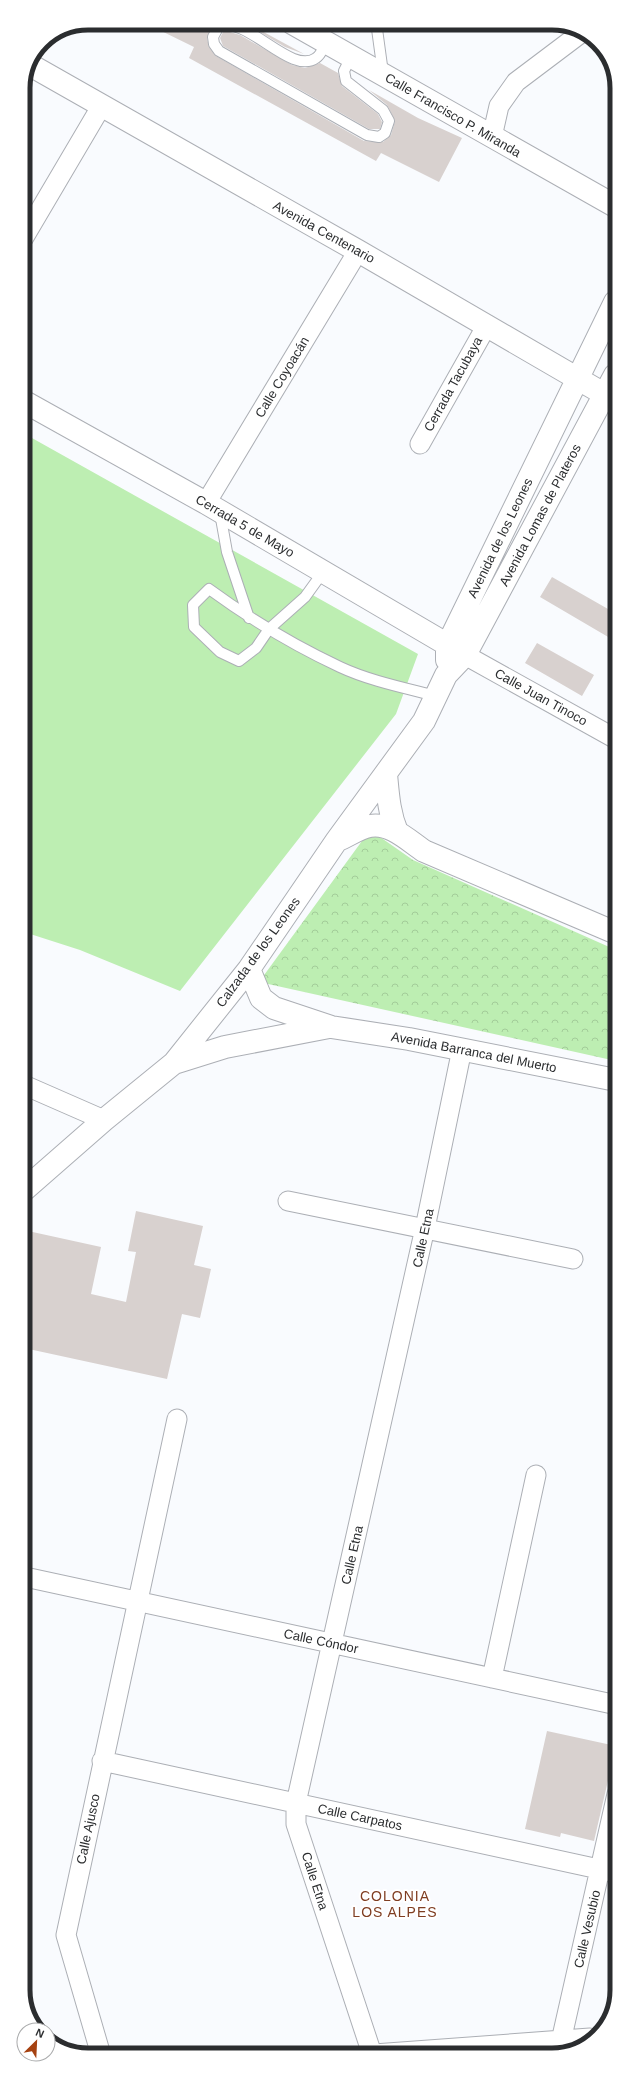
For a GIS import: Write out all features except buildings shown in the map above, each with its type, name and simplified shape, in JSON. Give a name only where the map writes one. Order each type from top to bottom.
[{"type":"main road","name":"Calle Francisco P. Miranda","points":[[304,30],[610,203]]},
{"type":"main road","name":"Avenida Centenario","points":[[34,67],[358,251],[610,397]]},
{"type":"main road","points":[[579,379],[610,313]]},
{"type":"main road","name":"Avenida de los Leones","points":[[446,676],[456,650],[579,379]]},
{"type":"main road","name":"Avenida Lomas de Plateros","points":[[456,650],[610,397]]},
{"type":"main road","name":"Cerrada 5 de Mayo","points":[[30,405],[213,507],[456,650]]},
{"type":"main road","name":"Calzada de los Leones","points":[[30,1185],[104,1120],[174,1063],[249,969],[337,840],[424,721],[446,676]]},
{"type":"main road","points":[[386,774],[388,804],[391,818],[397,832]]},
{"type":"main road","points":[[337,840],[370,826],[384,827],[397,832],[424,851],[610,930]]},
{"type":"main road","name":"Avenida Barranca del Muerto","points":[[249,969],[261,998],[274,1008],[331,1027],[462,1049],[610,1079]]},
{"type":"main road","name":"Avenida Barranca del Muerto","points":[[174,1063],[225,1047],[331,1027]]},
{"type":"street","points":[[492,137],[499,106],[516,82],[578,36]]},
{"type":"street","points":[[30,227],[102,105]]},
{"type":"street","name":"Calle Coyoacán","points":[[213,507],[358,251]]},
{"type":"street","name":"Cerrada Tacubaya","points":[[420,444],[487,325]]},
{"type":"street","name":"Calle Juan Tinoco","points":[[456,650],[610,736]]},
{"type":"street","name":"Calle Etna","points":[[371,2048],[296,1824],[296,1803],[425,1228],[462,1049]]},
{"type":"street","points":[[30,1088],[104,1120]]},
{"type":"street","points":[[288,1201],[574,1259]]},
{"type":"street","name":"Calle Ajusco","points":[[99,2048],[66,1935],[102,1761],[177,1419]]},
{"type":"street","points":[[492,1678],[536,1475]]},
{"type":"street","name":"Calle Cóndor","points":[[30,1578],[610,1703]]},
{"type":"street","name":"Calle Carpatos","points":[[102,1761],[608,1871]]},
{"type":"street","name":"Calle Vesubio","points":[[561,2041],[608,1871],[610,1854]]},
{"type":"street","points":[[460,2048],[583,2039]]},
{"type":"lane","points":[[216,30],[212,37],[214,44],[220,51],[367,135],[379,137],[385,133],[389,121],[383,110],[346,81],[344,71],[351,57]]},
{"type":"lane","points":[[240,30],[301,61],[309,62],[319,56],[326,43]]},
{"type":"lane","points":[[377,30],[383,75]]},
{"type":"lane","points":[[213,507],[249,618]]},
{"type":"lane","points":[[323,572],[305,597],[269,629],[256,648],[239,661],[220,652],[194,627],[193,605],[208,589],[249,618],[269,629],[341,668],[392,685],[436,696]]},
{"type":"green space","points":[[30,437],[418,654],[396,714],[180,991],[80,950],[30,934]]},
{"type":"green space","points":[[370,830],[413,860],[610,947],[610,1060],[259,982]]},
{"type":"district","name":"COLONIA LOS ALPES","points":[[395,1904]]}]
